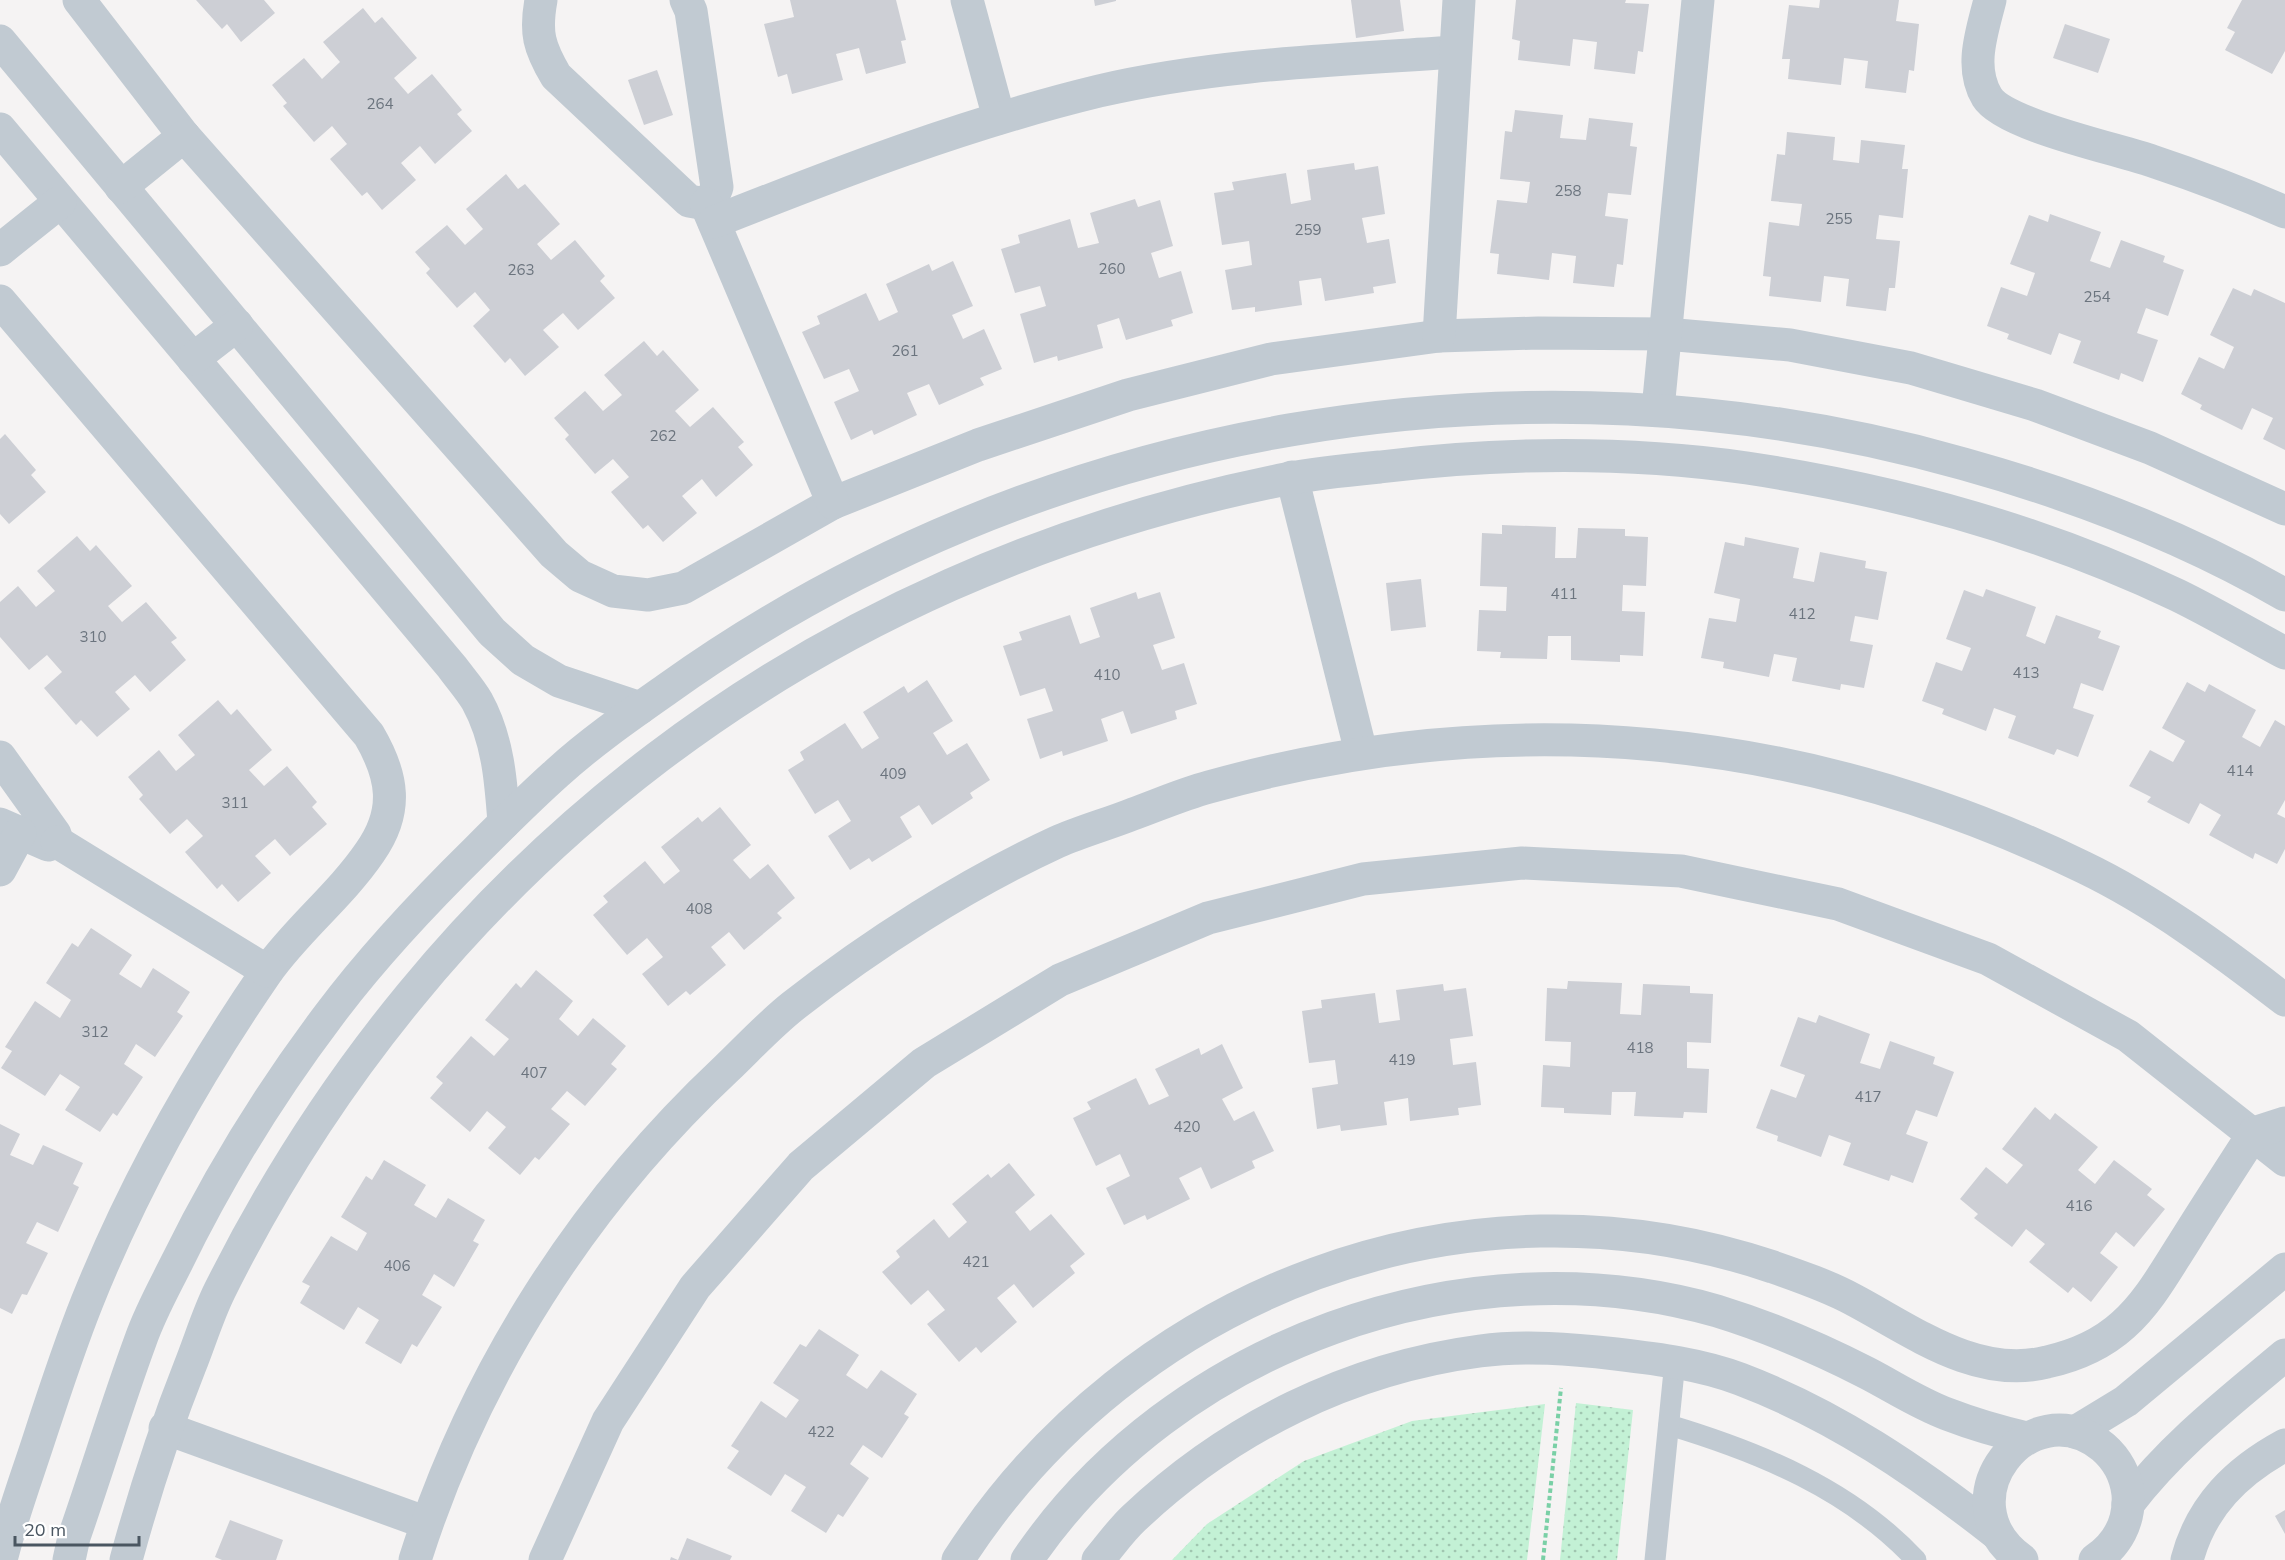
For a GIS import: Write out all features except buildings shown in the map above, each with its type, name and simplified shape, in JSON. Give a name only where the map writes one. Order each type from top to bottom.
[{"type":"street","points":[[79,0],[184,136],[554,554],[580,576],[613,591],[648,595],[684,588],[833,503],[978,445],[1128,395],[1271,359],[1439,336],[1538,333],[1666,334],[1790,345],[1911,368],[2035,405],[2150,448],[2285,509]]},
{"type":"street","points":[[541,0],[537,24],[542,51],[556,76],[689,201],[710,213],[999,118],[1101,91],[1264,64],[1455,52]]},
{"type":"street","points":[[687,0],[691,11],[717,187],[710,213],[833,503]]},
{"type":"street","points":[[967,0],[999,118]]},
{"type":"street","points":[[1439,336],[1459,0]]},
{"type":"street","points":[[1658,409],[1698,0]]},
{"type":"street","points":[[1990,0],[1979,41],[1977,73],[1988,99],[2015,117],[2041,128],[2151,160],[2285,212]]},
{"type":"street","points":[[0,41],[492,632],[523,660],[559,681],[640,708]]},
{"type":"street","points":[[0,129],[444,658],[476,701],[493,738],[501,778],[504,824]]},
{"type":"street","points":[[120,187],[184,136]]},
{"type":"street","points":[[0,250],[60,202]]},
{"type":"street","points":[[0,301],[369,735],[382,758],[390,784],[389,811],[381,837],[365,859],[267,971],[165,1136],[87,1302],[52,1401],[2,1560]]},
{"type":"street","points":[[193,359],[237,325]]},
{"type":"street","points":[[69,1560],[74,1536],[142,1334],[197,1222],[259,1115],[329,1014],[408,918],[561,769],[640,708],[719,652],[812,597],[907,548],[1026,499],[1126,467],[1274,431],[1401,413],[1506,407],[1658,409],[1784,423],[1907,447],[2027,482],[2145,526],[2285,595]]},
{"type":"street","points":[[126,1560],[165,1428],[217,1295],[286,1168],[368,1047],[461,934],[565,832],[678,741],[800,660],[928,593],[1046,544],[1168,506],[1292,477],[1442,459],[1582,456],[1744,468],[1892,495],[2036,537],[2175,594],[2285,653]]},
{"type":"street","points":[[1292,477],[1361,752]]},
{"type":"street","points":[[907,548],[928,593]]},
{"type":"street","points":[[415,1560],[427,1523],[492,1373],[575,1239],[675,1116],[790,1008],[919,917],[1058,842],[1206,787],[1361,752],[1510,738],[1660,743],[1807,767],[1951,809],[2087,869],[2215,945],[2285,1000]]},
{"type":"street","points":[[0,757],[55,834],[57,842],[267,971]]},
{"type":"street","points":[[0,870],[10,829],[48,845],[57,842]]},
{"type":"street","points":[[545,1560],[608,1421],[695,1287],[810,1159],[924,1063],[1060,980],[1208,918],[1352,882],[1522,863],[1681,872],[1838,904],[1998,964],[2128,1036],[2254,1133],[2285,1160]]},
{"type":"street","points":[[958,1560],[983,1521],[1035,1458],[1093,1402],[1157,1353],[1226,1312],[1299,1278],[1375,1254],[1454,1238],[1534,1232],[1615,1234],[1694,1246],[1772,1266],[1846,1296],[1956,1355],[1999,1365],[2043,1364],[2085,1350],[2122,1326],[2152,1293],[2254,1133],[2285,1124]]},
{"type":"street","points":[[2075,1432],[2126,1401],[2285,1269]]},
{"type":"street","points":[[1027,1560],[1042,1538],[1097,1475],[1161,1420],[1230,1374],[1305,1337],[1384,1311],[1467,1294],[1550,1289],[1633,1294],[1715,1311],[1794,1338],[1945,1413],[1986,1428],[2027,1438]]},
{"type":"street","points":[[1098,1560],[1133,1519],[1208,1456],[1293,1406],[1395,1369],[1480,1351],[1566,1348],[1675,1361],[1738,1378],[1797,1402],[1845,1428],[1950,1497],[1996,1533],[2008,1550],[2022,1560]]},
{"type":"street","points":[[2095,1560],[2106,1552],[2123,1533],[2166,1457],[2285,1355]]},
{"type":"street","points":[[165,1428],[427,1523]]},
{"type":"street","points":[[1996,1533],[1989,1512],[1989,1489],[1996,1469],[2009,1451],[2027,1438],[2044,1433],[2075,1432],[2094,1441],[2109,1453],[2120,1468],[2127,1486],[2123,1533]]},
{"type":"street","points":[[2187,1560],[2193,1537],[2214,1499],[2246,1467],[2285,1445]]},
{"type":"lane","points":[[1655,1560],[1675,1361]]},
{"type":"lane","points":[[1669,1425],[1735,1445],[1797,1473],[1856,1509],[1916,1560]]},
{"type":"path","points":[[1543,1560],[1566,1348]]},
{"type":"green space","points":[[1576,1403],[1633,1410],[1617,1560],[1560,1560]]},
{"type":"green space","points":[[1545,1404],[1527,1560],[1172,1560],[1207,1524],[1304,1461],[1412,1421]]}]
